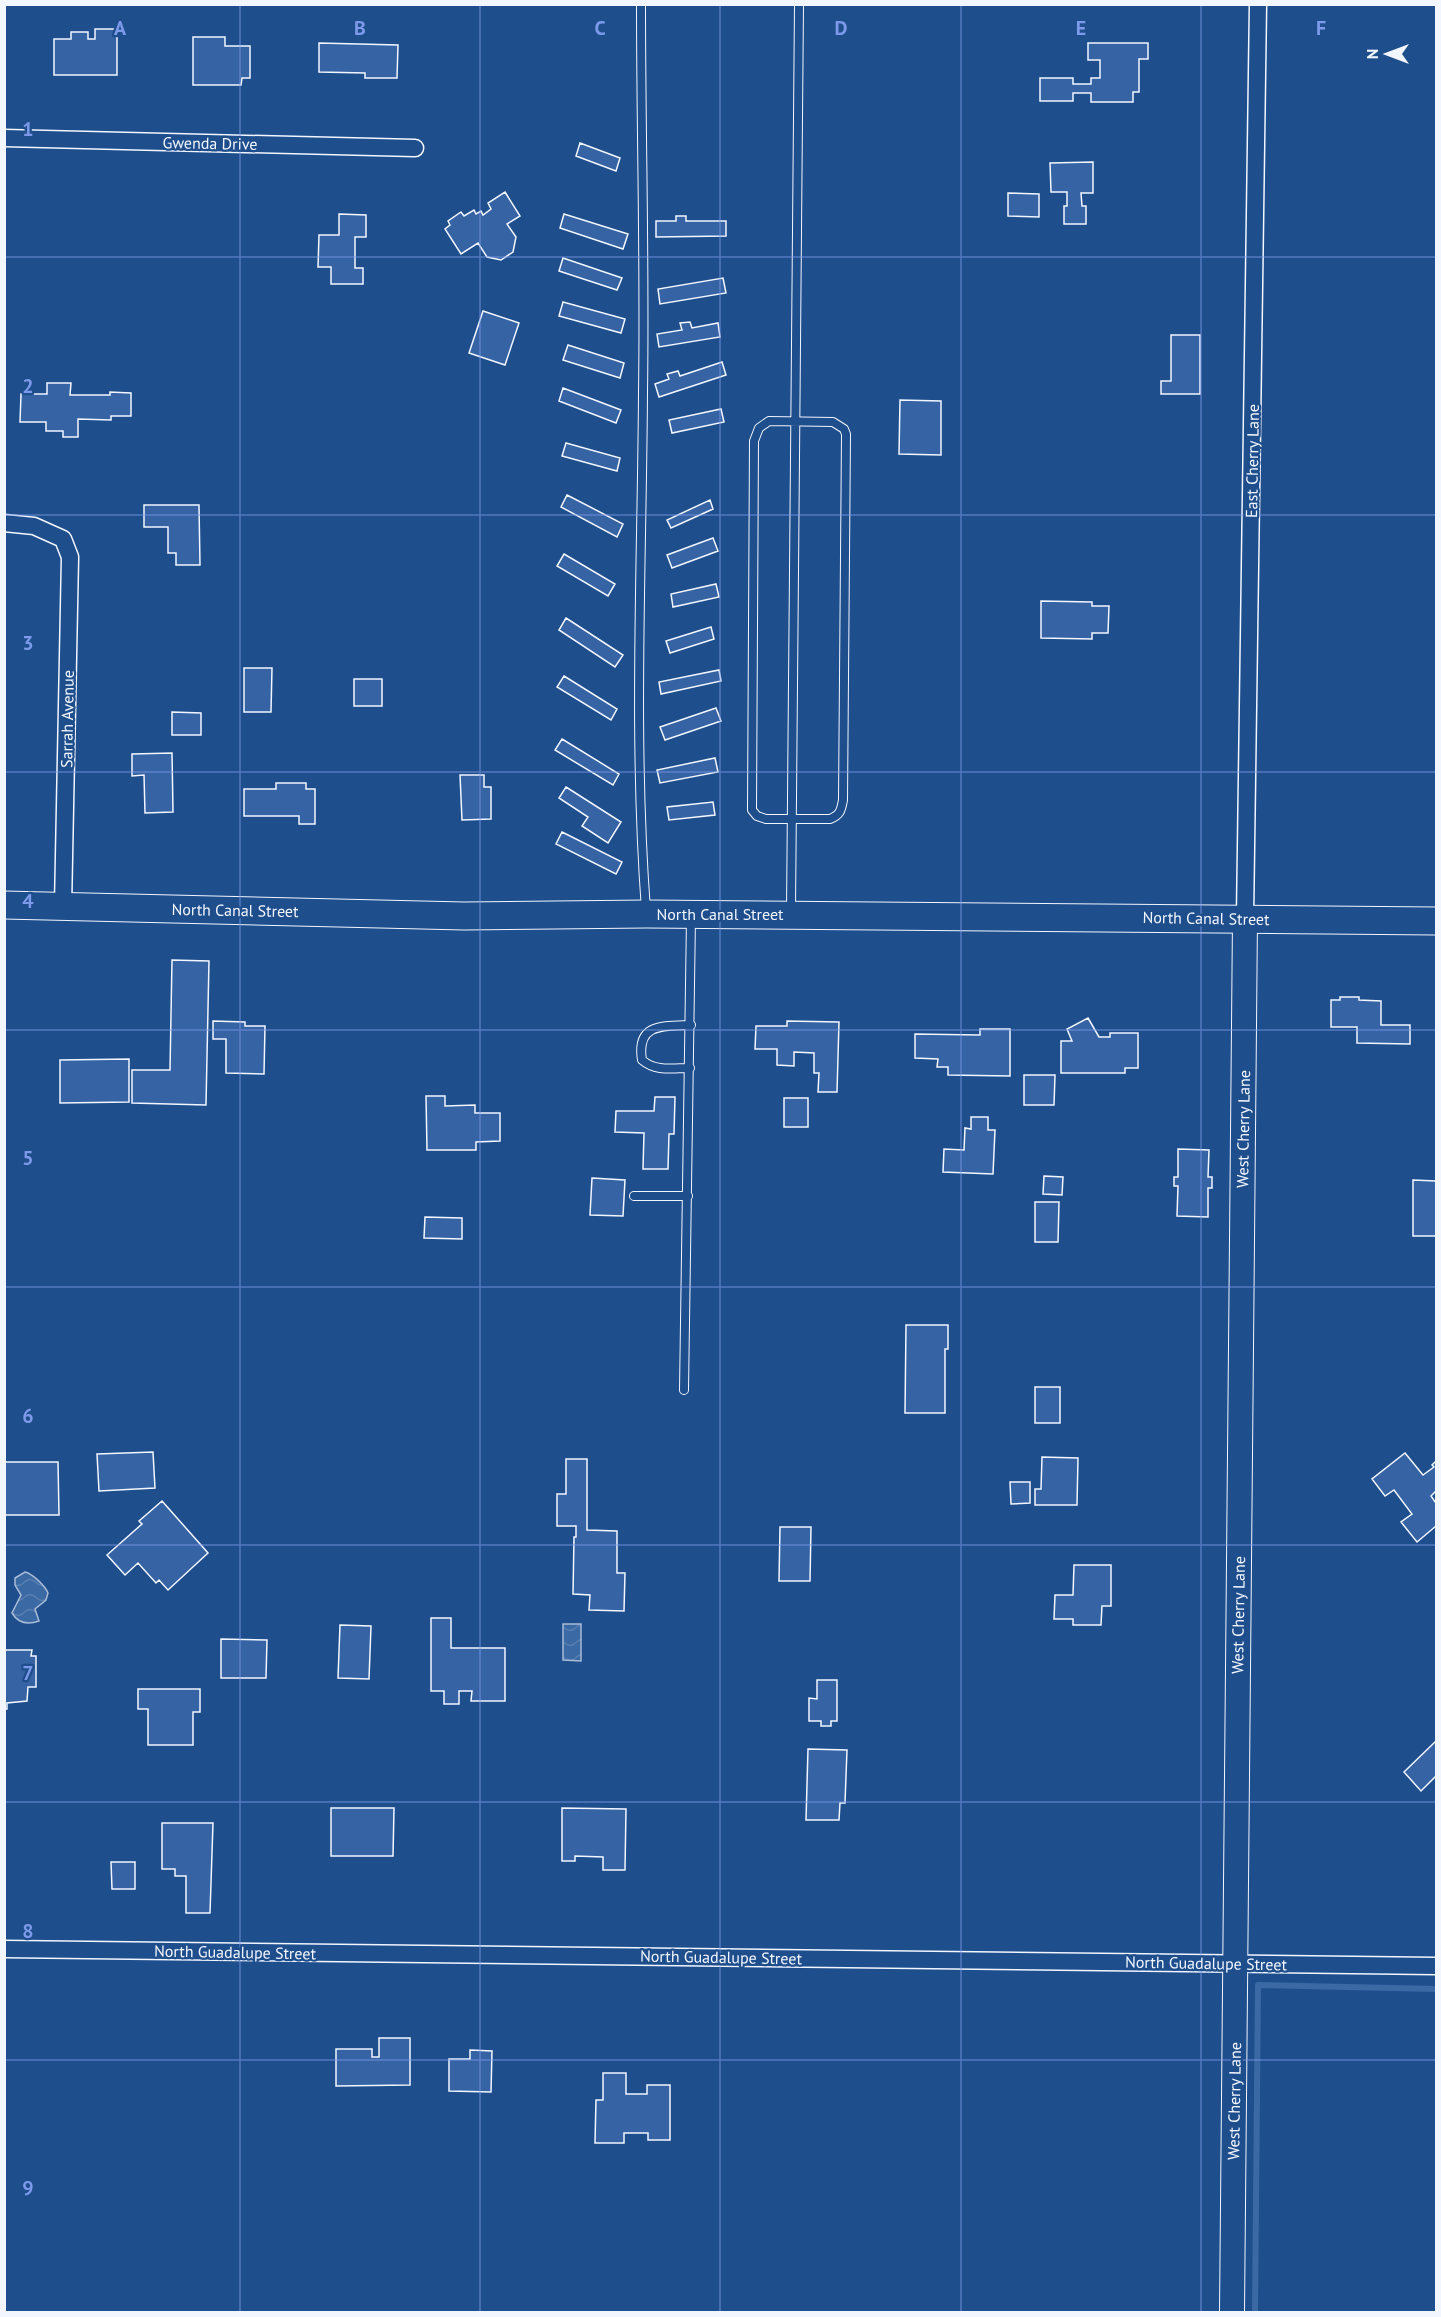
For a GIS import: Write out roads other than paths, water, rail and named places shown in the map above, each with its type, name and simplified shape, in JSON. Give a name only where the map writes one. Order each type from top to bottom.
[{"type":"main road","name":"North Canal Street","points":[[4,905],[464,916],[691,914],[1437,921]]},
{"type":"street","name":"East Cherry Lane","points":[[1245,918],[1258,4]]},
{"type":"street","name":"Gwenda Drive","points":[[4,138],[415,148]]},
{"type":"street","name":"Sarrah Avenue","points":[[4,523],[34,526],[58,536],[63,539],[70,557],[63,906]]},
{"type":"street","name":"West Cherry Lane","points":[[1232,2313],[1245,918]]},
{"type":"street","name":"North Guadalupe Street","points":[[4,1949],[1437,1966]]},
{"type":"lane","points":[[641,4],[643,390],[637,712],[640,834],[646,914]]},
{"type":"lane","points":[[791,915],[799,4]]},
{"type":"lane","points":[[764,422],[833,422],[844,429],[846,434],[843,801],[837,817],[792,819],[766,819],[757,816],[752,810],[750,789],[754,441],[764,422]]},
{"type":"lane","points":[[684,1390],[691,914]]},
{"type":"lane","points":[[690,1068],[658,1069],[649,1066],[642,1060],[640,1049],[644,1035],[652,1028],[691,1025]]},
{"type":"lane","points":[[634,1196],[688,1196]]},
{"type":"water","points":[[25,1572],[32,1575],[48,1593],[46,1600],[35,1609],[39,1621],[31,1623],[20,1621],[12,1613],[21,1595],[15,1585],[15,1578]]},
{"type":"water","points":[[563,1624],[581,1624],[581,1661],[563,1660]]},
{"type":"waterway","points":[[1255,2312],[1258,1985],[1436,1989]]}]
